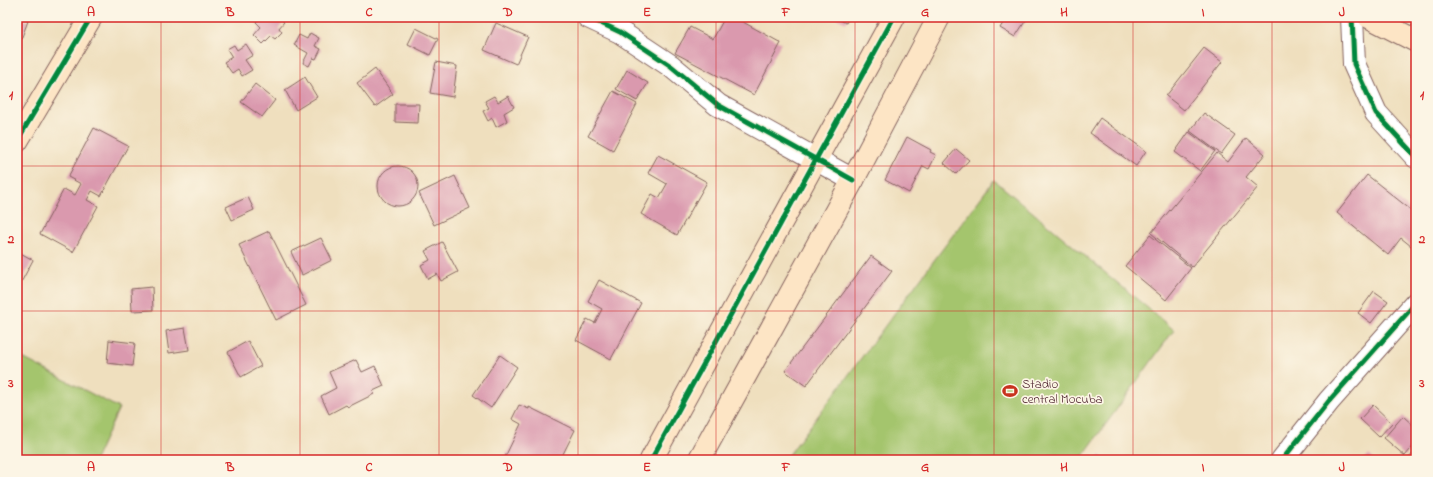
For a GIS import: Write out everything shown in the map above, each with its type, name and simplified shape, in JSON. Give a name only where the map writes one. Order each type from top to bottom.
[{"type":"street","points":[[17,141],[91,17]]},
{"type":"street","points":[[588,17],[620,32],[671,66],[718,105],[853,180]]},
{"type":"street","points":[[651,460],[894,17]]},
{"type":"street","points":[[699,460],[853,180],[939,17]]},
{"type":"street","points":[[1352,17],[1354,64],[1376,113],[1416,158]]},
{"type":"street","points":[[1370,17],[1416,41]]},
{"type":"street","points":[[1282,460],[1329,401],[1416,303]]},
{"type":"green space","points":[[994,180],[1174,330],[1080,460],[785,460]]},
{"type":"green space","points":[[17,355],[119,408],[95,460],[17,460]]},
{"type":"building","points":[[17,17],[28,21],[17,50]]},
{"type":"building","points":[[260,17],[266,17],[269,20],[271,17],[278,17],[284,22],[279,28],[282,32],[275,39],[271,36],[263,44],[254,35],[261,27],[256,22]]},
{"type":"building","points":[[725,17],[734,17],[781,43],[754,95],[675,53],[690,27],[713,39]]},
{"type":"building","points":[[834,17],[849,17],[846,23]]},
{"type":"building","points":[[1007,17],[1028,17],[1015,37],[1000,28]]},
{"type":"building","points":[[496,23],[528,37],[516,64],[484,50]]},
{"type":"building","points":[[416,28],[438,39],[430,55],[408,44]]},
{"type":"building","points":[[310,33],[319,38],[315,46],[321,49],[316,59],[313,58],[309,66],[303,63],[308,53],[294,45],[299,35],[307,39]]},
{"type":"building","points":[[246,44],[253,55],[245,60],[252,70],[242,76],[238,69],[232,73],[224,62],[232,57],[227,49],[234,45],[237,50]]},
{"type":"building","points":[[1204,48],[1222,62],[1184,110],[1166,96]]},
{"type":"building","points":[[436,62],[457,66],[453,97],[430,93]]},
{"type":"building","points":[[375,69],[393,94],[375,107],[357,83]]},
{"type":"building","points":[[627,70],[648,83],[637,101],[616,89]]},
{"type":"building","points":[[305,77],[317,97],[296,110],[285,90]]},
{"type":"building","points":[[255,84],[275,100],[262,117],[241,102]]},
{"type":"building","points":[[613,91],[637,104],[613,150],[588,136]]},
{"type":"building","points":[[494,96],[498,102],[508,96],[514,107],[504,113],[507,121],[496,127],[492,118],[488,121],[483,111],[489,108],[485,101]]},
{"type":"building","points":[[395,104],[419,104],[418,123],[395,122]]},
{"type":"building","points":[[1204,113],[1235,135],[1221,154],[1190,131]]},
{"type":"building","points":[[1100,118],[1146,151],[1136,166],[1090,133]]},
{"type":"building","points":[[94,128],[128,146],[101,196],[92,191],[87,200],[98,206],[73,252],[40,234],[64,189],[75,195],[81,184],[68,177]]},
{"type":"building","points":[[1189,132],[1215,151],[1200,171],[1175,152]]},
{"type":"building","points":[[907,137],[931,150],[930,152],[936,155],[929,169],[923,166],[909,193],[885,180]]},
{"type":"building","points":[[1246,138],[1265,154],[1246,177],[1258,187],[1192,267],[1151,233],[1217,153],[1228,162]]},
{"type":"building","points":[[956,149],[969,160],[956,174],[944,163]]},
{"type":"building","points":[[658,155],[707,182],[677,235],[641,214],[652,194],[659,198],[667,184],[648,173]]},
{"type":"building","points":[[398,166],[412,172],[418,186],[412,200],[398,206],[384,200],[378,186],[384,172]]},
{"type":"building","points":[[1367,175],[1416,214],[1416,250],[1401,238],[1388,255],[1337,213]]},
{"type":"building","points":[[455,176],[470,208],[434,225],[419,193]]},
{"type":"building","points":[[248,197],[254,210],[232,220],[226,207]]},
{"type":"building","points":[[269,231],[306,305],[276,320],[239,245]]},
{"type":"building","points":[[1150,235],[1191,268],[1166,300],[1125,266]]},
{"type":"building","points":[[321,238],[332,260],[302,275],[291,252]]},
{"type":"building","points":[[442,242],[458,272],[441,281],[437,274],[428,279],[421,265],[430,260],[425,251]]},
{"type":"building","points":[[17,251],[33,260],[17,290]]},
{"type":"building","points":[[871,256],[892,271],[806,386],[785,371]]},
{"type":"building","points":[[599,280],[641,303],[611,359],[576,340],[587,319],[595,323],[602,309],[588,301]]},
{"type":"building","points":[[152,287],[153,310],[132,311],[131,289]]},
{"type":"building","points":[[1374,291],[1388,301],[1371,323],[1358,313]]},
{"type":"building","points":[[185,328],[189,350],[169,353],[166,331]]},
{"type":"building","points":[[109,340],[135,343],[132,366],[107,363]]},
{"type":"building","points":[[248,341],[261,366],[241,377],[228,352]]},
{"type":"building","points":[[500,355],[517,367],[491,408],[473,395]]},
{"type":"building","points":[[356,360],[362,372],[375,366],[384,386],[373,391],[374,394],[348,407],[346,405],[329,414],[321,396],[336,388],[329,372]]},
{"type":"building","points":[[519,405],[529,409],[529,407],[575,430],[560,460],[510,460],[505,457],[521,424],[512,419]]},
{"type":"building","points":[[1373,405],[1392,423],[1379,437],[1360,419]]},
{"type":"building","points":[[1403,416],[1416,428],[1416,443],[1405,456],[1384,438]]},
{"type":"building","points":[[1416,450],[1416,460],[1407,460]]},
{"type":"building","points":[[1100,455],[1105,460],[1095,460]]},
{"type":"building","points":[[1369,455],[1374,460],[1363,460]]},
{"type":"cycle path","points":[[17,141],[91,17]]},
{"type":"cycle path","points":[[588,17],[620,32],[671,66],[718,105],[853,180]]},
{"type":"cycle path","points":[[651,460],[894,17]]},
{"type":"cycle path","points":[[1352,17],[1354,64],[1376,113],[1416,157]]},
{"type":"cycle path","points":[[1282,460],[1329,401],[1416,303]]},
{"type":"place","name":"Stadio central Mocuba","points":[[1010,391]]}]
